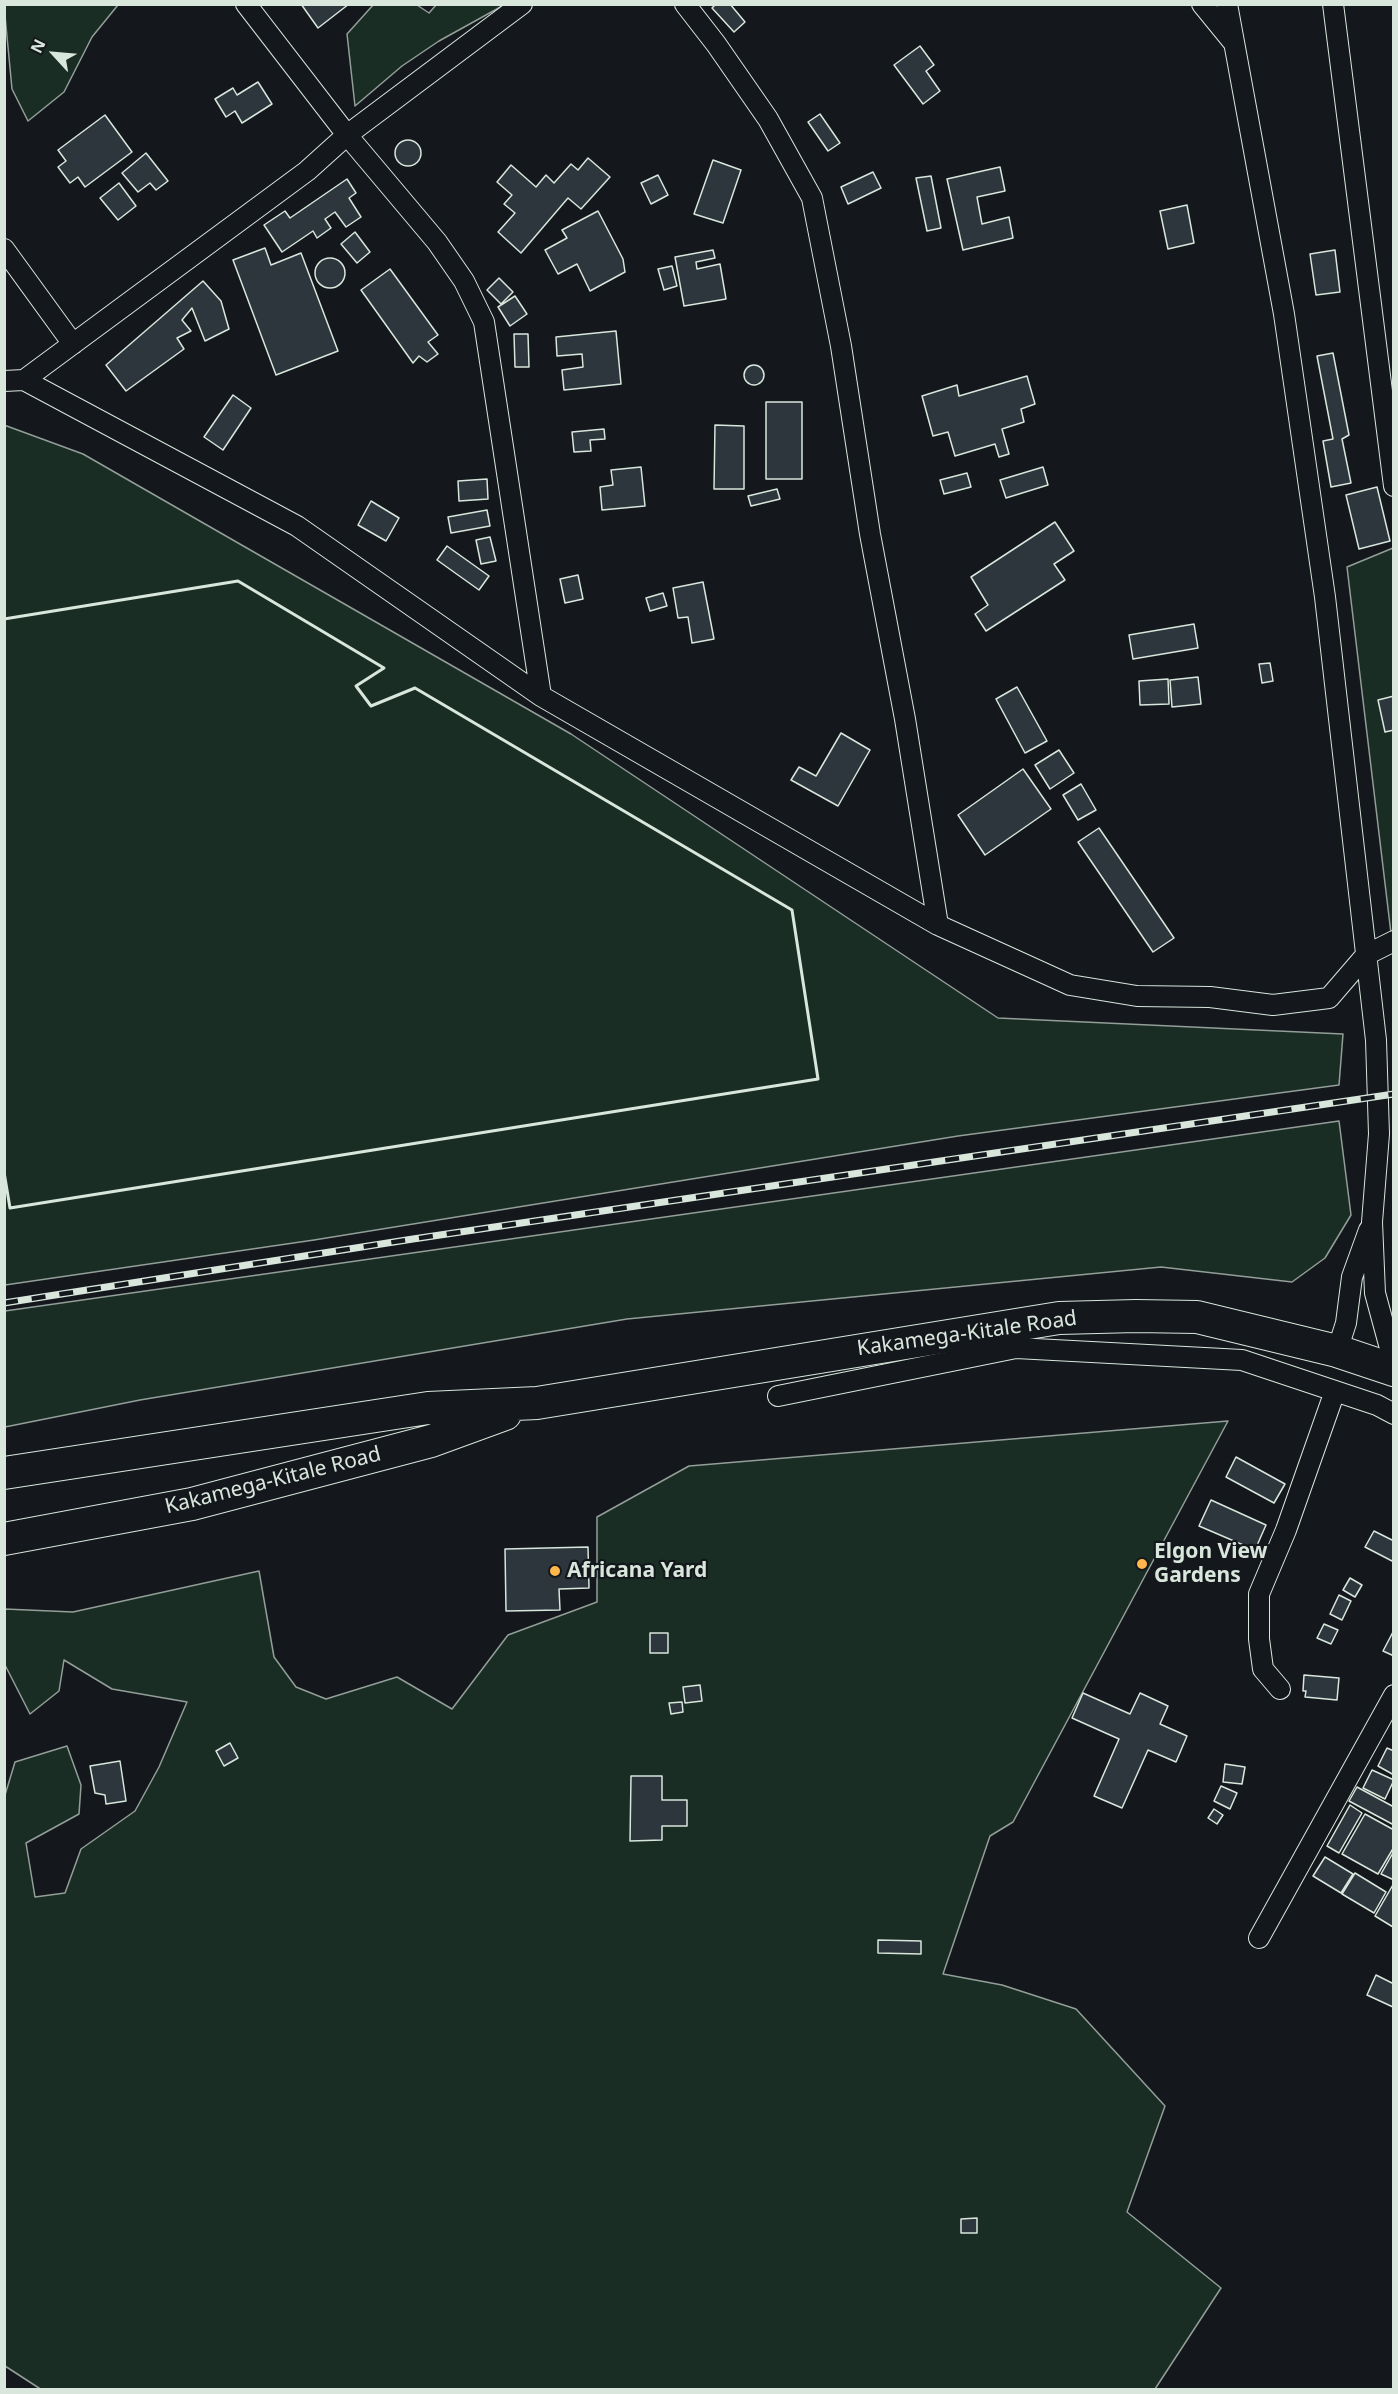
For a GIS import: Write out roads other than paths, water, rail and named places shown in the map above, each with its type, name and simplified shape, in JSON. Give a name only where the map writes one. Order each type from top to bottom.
[{"type":"highway","name":"Kakamega-Kitale Road","points":[[4,1473],[428,1408],[537,1403],[1059,1318],[1197,1317],[1337,1352],[1394,1370]]},
{"type":"highway","name":"Kakamega-Kitale Road","points":[[4,1539],[192,1504],[431,1441],[537,1403]]},
{"type":"street","points":[[246,4],[347,135],[437,242],[464,281],[484,322],[541,696]]},
{"type":"street","points":[[24,380],[307,171],[347,135],[522,4]]},
{"type":"street","points":[[685,4],[768,118],[812,198],[841,346],[870,534],[905,719],[938,925]]},
{"type":"street","points":[[1202,4],[1235,44]]},
{"type":"street","points":[[1227,4],[1284,314],[1323,585],[1366,955],[1385,1038],[1379,1134],[1385,1177],[1372,1222],[1356,1263],[1347,1304],[1346,1323],[1337,1352]]},
{"type":"street","points":[[1333,4],[1394,486]]},
{"type":"street","points":[[4,249],[73,344]]},
{"type":"street","points":[[4,381],[24,380],[297,526],[541,696],[938,925],[1070,985],[1137,996],[1210,998],[1273,1005],[1329,998],[1366,955],[1394,941]]},
{"type":"street","points":[[1372,1222],[1375,1293],[1394,1363]]},
{"type":"street","points":[[778,1396],[1016,1348],[1242,1360],[1377,1406],[1394,1414]]},
{"type":"street","points":[[1280,1689],[1263,1669],[1259,1639],[1259,1594],[1286,1530],[1335,1392]]},
{"type":"street","points":[[1259,1938],[1394,1695]]},
{"type":"railway","points":[[4,1303],[413,1239],[1394,1094]]},
{"type":"place","name":"Elgon View Gardens","points":[[1142,1564]]},
{"type":"place","name":"Africana Yard","points":[[555,1571]]}]
